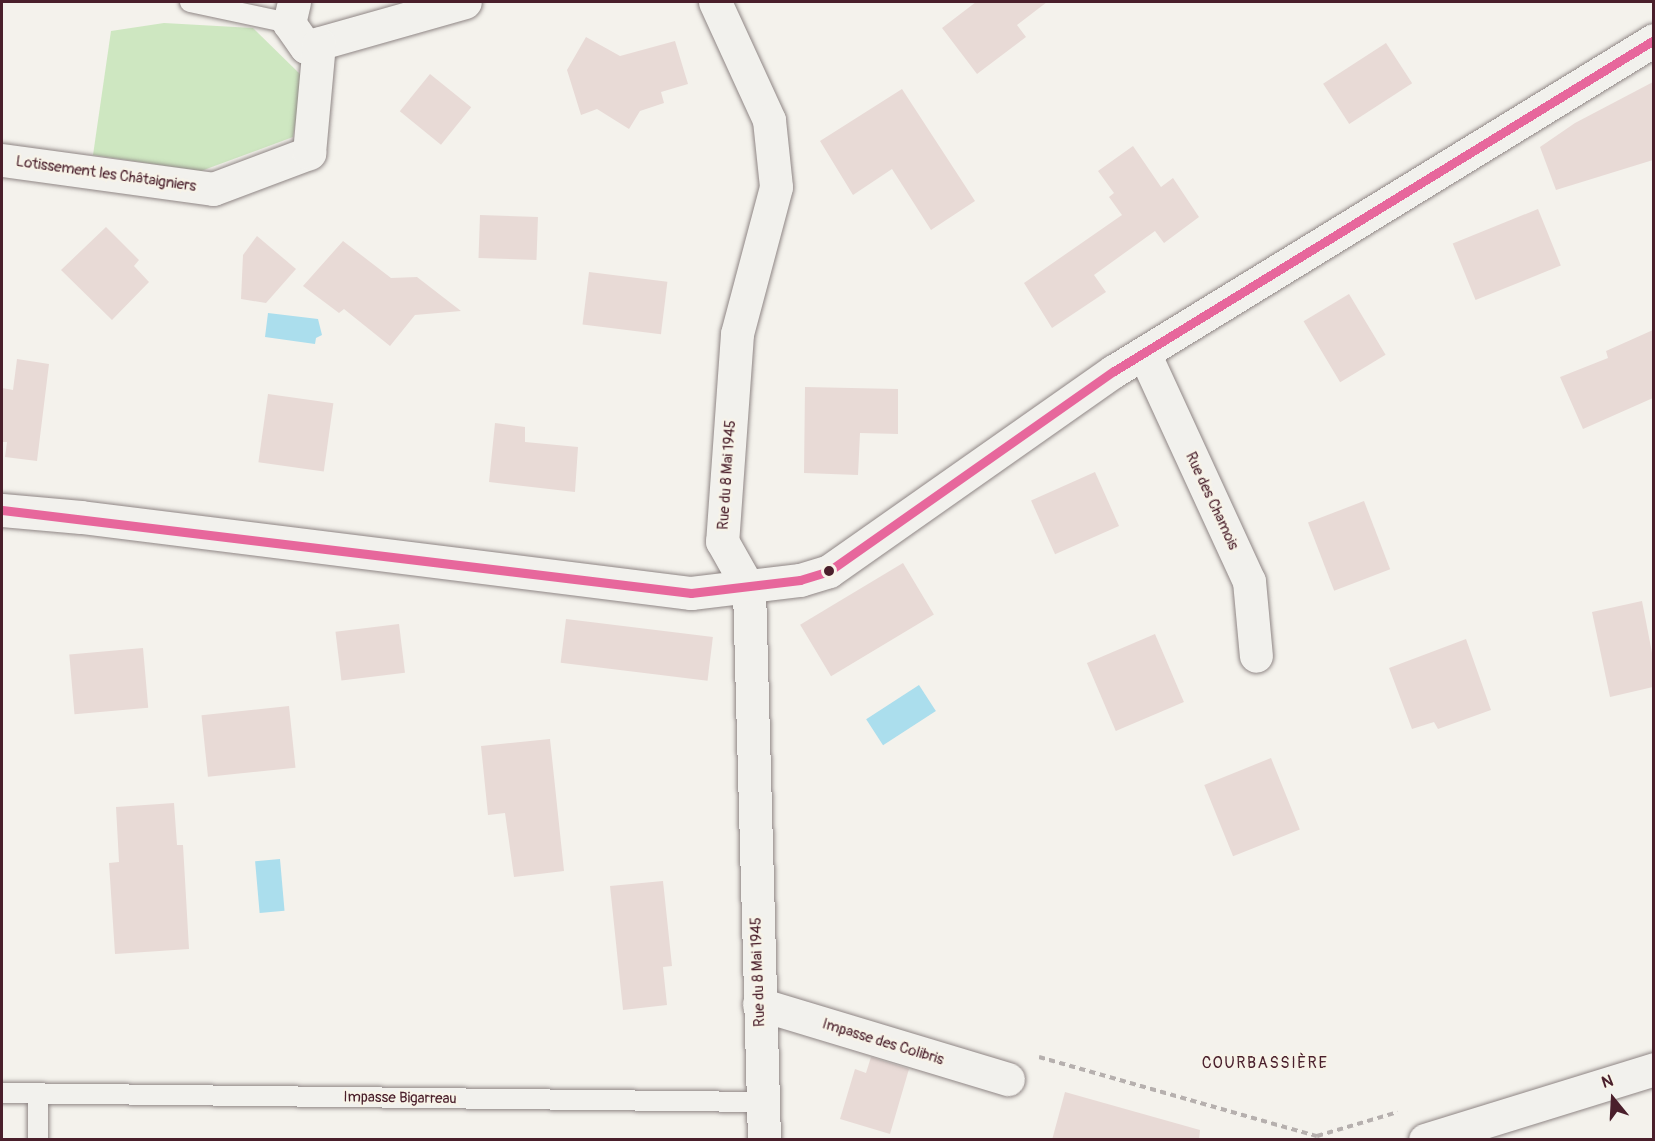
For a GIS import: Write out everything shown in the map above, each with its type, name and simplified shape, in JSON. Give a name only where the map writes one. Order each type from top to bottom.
[{"type":"street","points":[[292,12],[306,47],[381,13],[465,2]]},
{"type":"street","name":"Rue du 8 Mai 1945","points":[[715,2],[769,120],[776,187],[738,334],[722,541],[749,589],[764,1140]]},
{"type":"street","points":[[2,510],[81,517],[691,593],[749,589],[829,571],[1144,353],[1653,40]]},
{"type":"street","name":"Lotissement les Châtaigniers","points":[[2,160],[213,189],[309,153],[319,43]]},
{"type":"street","name":"Rue des Chamois","points":[[1144,353],[1250,581],[1256,656]]},
{"type":"street","name":"Impasse des Colibris","points":[[759,1004],[1008,1079]]},
{"type":"street","points":[[1425,1140],[1653,1069]]},
{"type":"lane","points":[[190,2],[292,12]]},
{"type":"lane","name":"Impasse Bigarreau","points":[[2,1093],[763,1102]]},
{"type":"lane","points":[[38,1094],[38,1140]]},
{"type":"path","points":[[1032,1055],[1317,1136],[1406,1109]]},
{"type":"green space","points":[[164,23],[253,28],[303,77],[293,137],[201,171],[93,155],[111,31]]},
{"type":"water","points":[[268,313],[318,319],[322,335],[316,338],[315,344],[265,337]]},
{"type":"water","points":[[919,685],[936,711],[883,745],[866,719]]},
{"type":"water","points":[[280,859],[285,911],[260,913],[255,861]]},
{"type":"building","points":[[976,2],[1047,2],[1017,25],[1026,37],[977,74],[942,28]]},
{"type":"building","points":[[586,37],[620,56],[675,41],[688,84],[661,92],[664,103],[640,111],[629,129],[597,109],[581,115],[567,70]]},
{"type":"building","points":[[1386,43],[1412,83],[1349,124],[1323,84]]},
{"type":"building","points":[[430,74],[471,107],[441,145],[400,111]]},
{"type":"building","points":[[1653,82],[1653,160],[1556,190],[1540,147],[1575,123]]},
{"type":"building","points":[[902,89],[975,201],[931,230],[892,169],[853,195],[820,141]]},
{"type":"building","points":[[1133,146],[1161,187],[1173,178],[1199,217],[1164,243],[1155,231],[1094,275],[1106,292],[1052,328],[1024,283],[1122,215],[1109,197],[1114,193],[1098,171]]},
{"type":"building","points":[[1538,209],[1561,266],[1476,300],[1453,243]]},
{"type":"building","points":[[480,215],[538,217],[536,260],[478,258]]},
{"type":"building","points":[[106,227],[139,260],[134,266],[149,282],[112,320],[61,270]]},
{"type":"building","points":[[257,236],[296,269],[266,303],[241,299],[243,255]]},
{"type":"building","points":[[343,241],[391,278],[417,277],[461,311],[415,315],[390,346],[344,309],[339,313],[303,286]]},
{"type":"building","points":[[589,272],[667,282],[661,334],[583,325]]},
{"type":"building","points":[[1349,294],[1386,355],[1340,382],[1304,321]]},
{"type":"building","points":[[1653,330],[1653,398],[1583,429],[1560,377],[1608,358],[1606,351]]},
{"type":"building","points":[[17,359],[49,364],[37,461],[5,457],[7,442],[2,442],[2,388],[13,390]]},
{"type":"building","points":[[805,387],[898,389],[898,434],[860,433],[858,475],[804,473]]},
{"type":"building","points":[[268,394],[333,403],[324,472],[258,462]]},
{"type":"building","points":[[495,423],[525,427],[525,442],[578,447],[575,492],[489,482]]},
{"type":"building","points":[[1095,472],[1119,526],[1055,554],[1031,500]]},
{"type":"building","points":[[1364,501],[1390,569],[1334,591],[1308,523]]},
{"type":"building","points":[[903,563],[934,614],[831,676],[800,625]]},
{"type":"building","points":[[1642,601],[1653,658],[1653,687],[1610,697],[1592,612]]},
{"type":"building","points":[[566,619],[713,637],[708,681],[561,663]]},
{"type":"building","points":[[399,624],[405,673],[341,680],[335,632]]},
{"type":"building","points":[[1155,634],[1184,702],[1116,731],[1087,663]]},
{"type":"building","points":[[1466,639],[1491,710],[1438,729],[1434,722],[1412,729],[1389,668]]},
{"type":"building","points":[[143,648],[148,708],[75,714],[69,654]]},
{"type":"building","points":[[289,706],[295,768],[208,777],[201,715]]},
{"type":"building","points":[[550,739],[564,871],[514,877],[505,813],[488,815],[481,746]]},
{"type":"building","points":[[1271,758],[1300,829],[1233,856],[1204,785]]},
{"type":"building","points":[[174,803],[177,845],[183,845],[189,949],[115,954],[109,863],[119,862],[116,807]]},
{"type":"building","points":[[663,881],[672,966],[663,967],[667,1005],[623,1010],[610,886]]},
{"type":"building","points":[[871,1057],[909,1069],[890,1134],[840,1119],[855,1069],[866,1073]]},
{"type":"building","points":[[1065,1092],[1200,1130],[1199,1140],[1052,1140]]},
{"type":"transit line","points":[[2,510],[691,593],[800,580],[829,571],[1114,371],[1654,40]]},
{"type":"district","name":"COURBASSIÈRE","points":[[1265,1063]]}]
